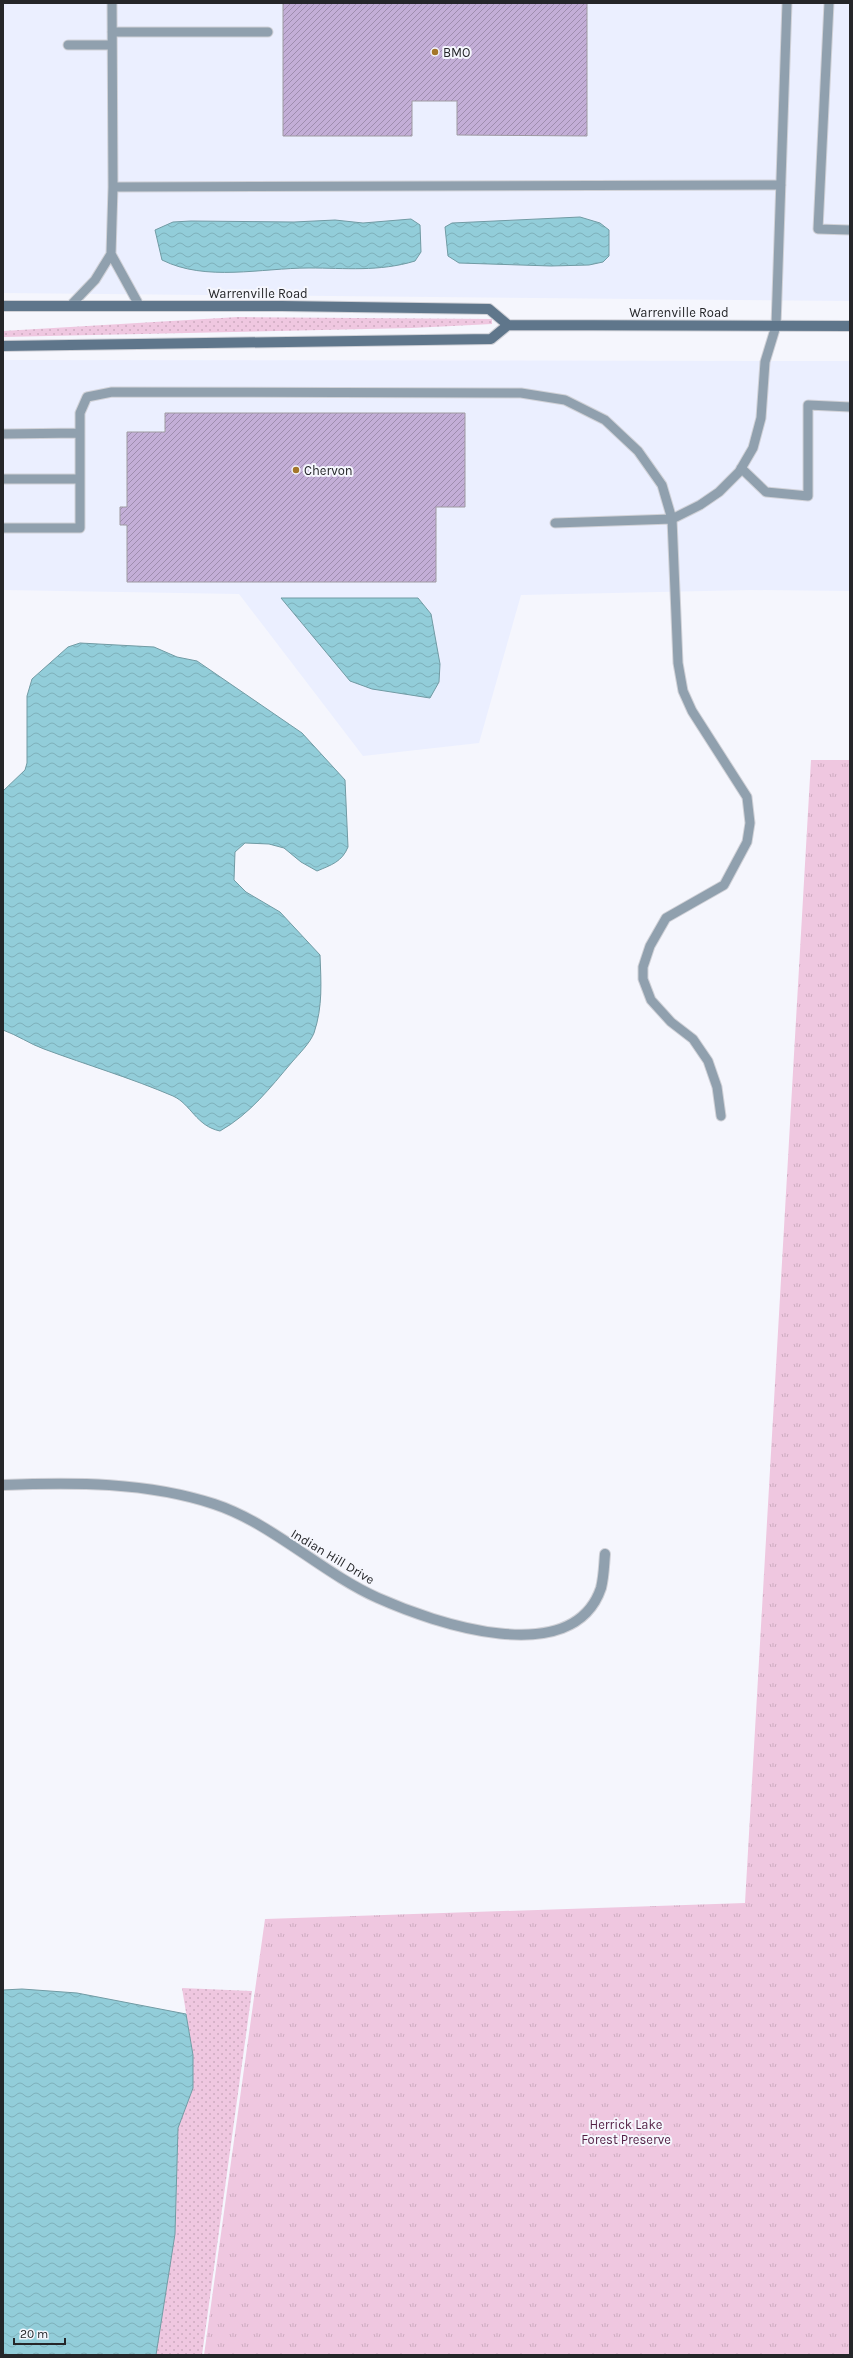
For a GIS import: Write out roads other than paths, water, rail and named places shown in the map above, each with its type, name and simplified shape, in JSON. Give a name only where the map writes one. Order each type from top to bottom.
[{"type":"main road","name":"Warrenville Road","points":[[3,306],[139,305],[489,309],[508,325],[850,326]]},
{"type":"main road","points":[[3,346],[491,339],[508,325]]},
{"type":"street","name":"Indian Hill Drive","points":[[3,1485],[82,1484],[159,1490],[215,1504],[253,1522],[316,1562],[378,1598],[413,1612],[480,1630],[539,1634],[553,1632],[575,1622],[585,1613],[600,1589],[604,1577],[605,1554]]},
{"type":"lane","points":[[72,305],[95,280],[111,254],[113,187],[112,3]]},
{"type":"lane","points":[[555,523],[672,519],[700,505],[719,492],[741,468],[753,448],[762,418],[765,362],[776,326],[787,3]]},
{"type":"lane","points":[[828,3],[818,229],[850,230]]},
{"type":"lane","points":[[112,32],[268,32]]},
{"type":"lane","points":[[68,45],[112,45]]},
{"type":"lane","points":[[113,187],[781,184]]},
{"type":"lane","points":[[111,254],[139,305]]},
{"type":"lane","points":[[3,528],[80,528],[80,413],[87,397],[112,392],[521,393],[565,400],[606,420],[638,450],[662,485],[672,519],[678,663],[683,691],[692,711],[747,797],[750,823],[747,842],[724,885],[666,918],[648,951],[643,967],[643,979],[650,1000],[671,1022],[693,1039],[708,1061],[717,1087],[721,1116]]},
{"type":"lane","points":[[741,468],[766,492],[808,496],[808,405],[850,407]]},
{"type":"lane","points":[[3,434],[80,433]]},
{"type":"lane","points":[[3,479],[80,479]]},
{"type":"water","points":[[580,217],[600,223],[609,230],[609,256],[603,262],[589,265],[551,266],[459,263],[448,256],[445,227],[452,223]]},
{"type":"water","points":[[411,219],[420,225],[421,252],[415,261],[388,267],[362,269],[309,268],[234,272],[197,271],[179,267],[162,260],[155,230],[173,222],[191,221],[294,222],[335,220],[363,223]]},
{"type":"water","points":[[281,598],[418,598],[431,614],[440,664],[439,682],[430,698],[372,689],[350,681]]},
{"type":"water","points":[[80,643],[154,647],[177,657],[197,661],[302,733],[345,780],[348,847],[343,856],[336,862],[317,871],[301,862],[284,848],[269,844],[245,843],[235,852],[234,880],[246,892],[280,912],[320,955],[321,994],[317,1023],[314,1033],[307,1044],[250,1109],[220,1131],[205,1125],[185,1104],[173,1096],[125,1077],[44,1049],[3,1030],[3,791],[25,770],[27,763],[27,696],[32,679],[68,647]]},
{"type":"water","points":[[22,1989],[77,1993],[186,2014],[193,2055],[193,2088],[178,2128],[175,2234],[156,2355],[3,2355],[3,1990]]},
{"type":"place","name":"BMO","points":[[435,52]]},
{"type":"place","name":"Chervon","points":[[296,470]]},
{"type":"park label","name":"Herrick Lake Forest Preserve","points":[[626,2132]]}]
